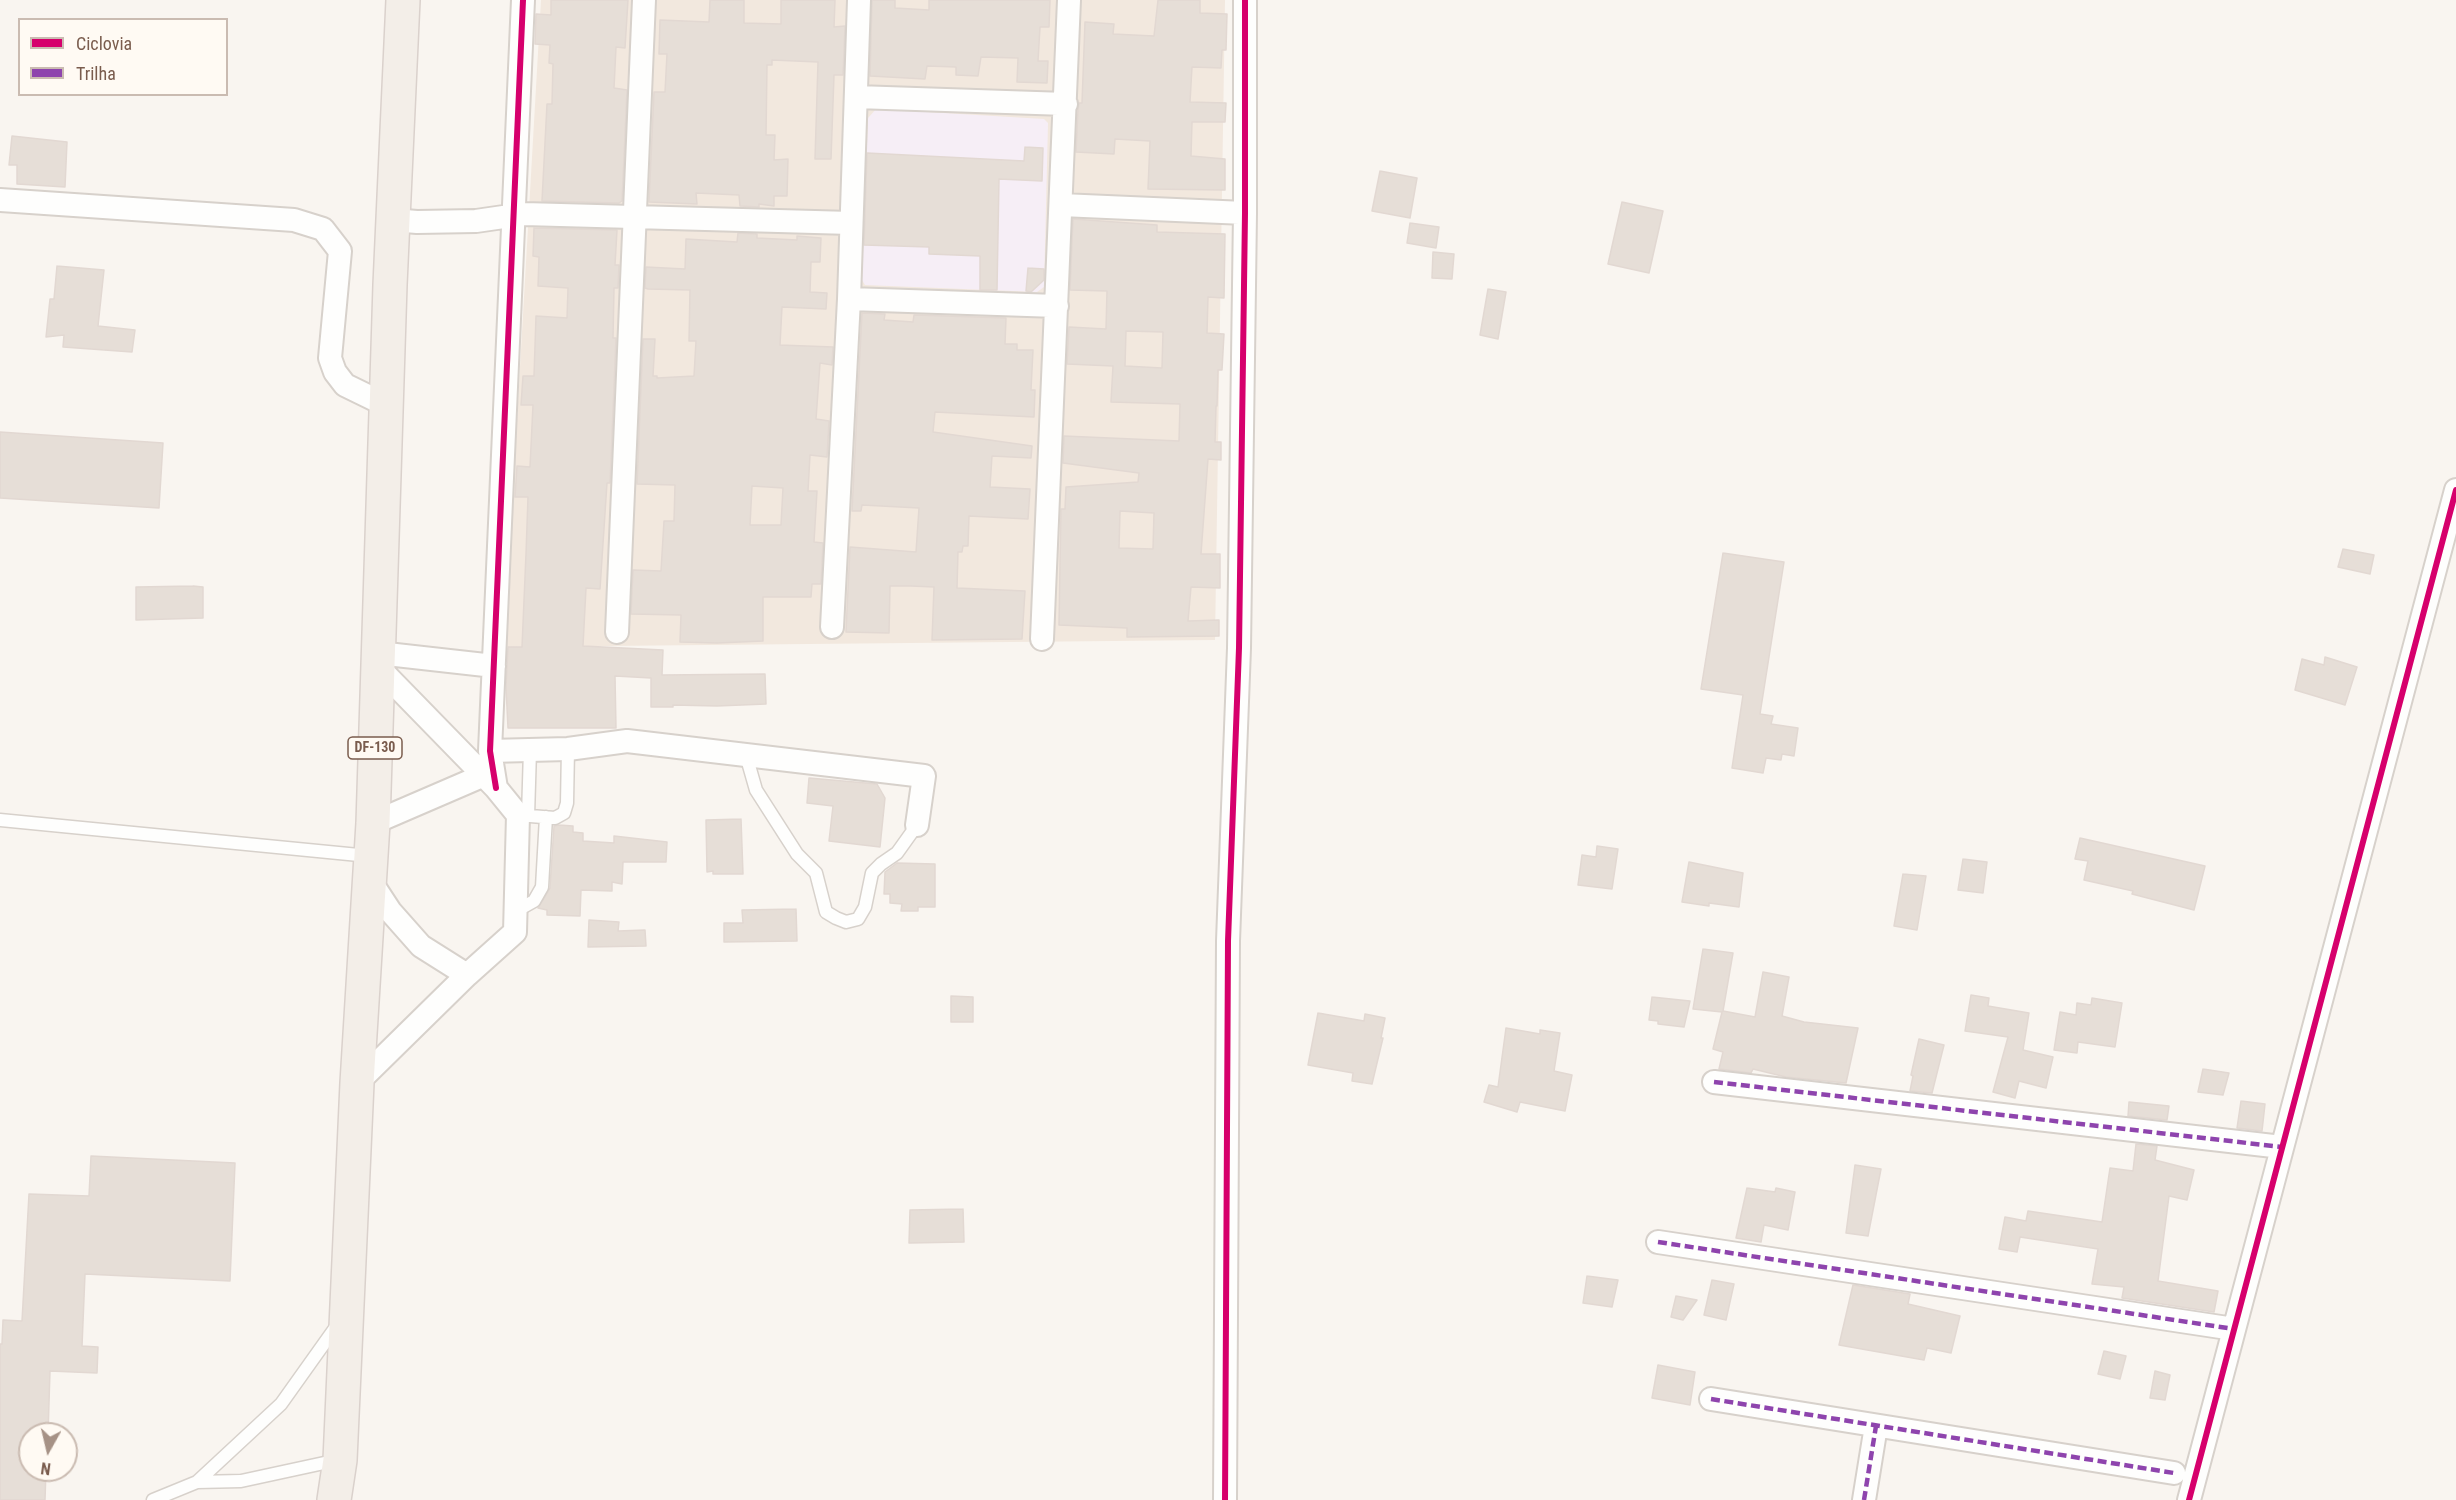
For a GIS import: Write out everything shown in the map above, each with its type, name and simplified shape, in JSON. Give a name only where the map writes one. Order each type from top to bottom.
[{"type":"main road","name":"DF-130","points":[[336,1499],[340,1460],[357,1083],[373,823],[386,405],[403,0]]},
{"type":"street","points":[[489,782],[523,0]]},
{"type":"street","points":[[617,632],[644,0]]},
{"type":"street","points":[[832,627],[849,298],[859,0]]},
{"type":"street","points":[[1042,639],[1070,0]]},
{"type":"street","points":[[1225,1500],[1228,941],[1239,648],[1245,213],[1245,0]]},
{"type":"street","points":[[856,98],[1066,104]]},
{"type":"street","points":[[0,200],[294,220],[323,229],[339,251],[330,358],[335,372],[345,385],[386,405]]},
{"type":"street","points":[[1061,205],[1245,213]]},
{"type":"street","points":[[393,220],[439,222],[515,217],[524,214],[851,223]]},
{"type":"street","points":[[849,298],[1057,306]]},
{"type":"street","points":[[2189,1500],[2456,490]]},
{"type":"street","points":[[378,660],[494,666]]},
{"type":"street","points":[[357,1083],[467,975],[515,932],[523,816],[378,660]]},
{"type":"street","points":[[490,751],[568,749],[627,741],[924,776],[917,825]]},
{"type":"street","points":[[373,823],[489,782]]},
{"type":"street","points":[[370,867],[390,911],[421,946],[467,975]]},
{"type":"street","points":[[1714,1082],[2282,1147]]},
{"type":"street","points":[[1658,1242],[2234,1329]]},
{"type":"street","points":[[1711,1399],[2174,1473]]},
{"type":"street","points":[[1864,1500],[1876,1426]]},
{"type":"lane","points":[[530,750],[523,816],[555,818],[564,813],[567,803],[568,749]]},
{"type":"lane","points":[[746,755],[756,790],[797,854],[816,873],[826,912],[836,918],[846,922],[858,919],[865,907],[872,873],[897,854],[917,825]]},
{"type":"lane","points":[[516,910],[534,901],[542,887],[546,817]]},
{"type":"lane","points":[[0,820],[370,867]]},
{"type":"lane","points":[[153,1500],[197,1482],[281,1404],[346,1313]]},
{"type":"lane","points":[[197,1482],[242,1481],[340,1460]]},
{"type":"shaded area","points":[[541,0],[1225,0],[1215,640],[504,647]]},
{"type":"shaded area","points":[[876,109],[1044,119],[1048,123],[1044,287],[1037,292],[865,285],[862,280],[868,118]]},
{"type":"building","points":[[551,0],[628,0],[625,48],[616,47],[614,88],[627,90],[622,201],[619,203],[542,201],[547,104],[552,104],[553,64],[549,63],[550,45],[535,44],[536,14],[551,15]]},
{"type":"building","points":[[710,0],[744,0],[744,23],[781,24],[781,0],[835,0],[834,27],[845,26],[843,75],[834,75],[831,159],[815,159],[818,62],[772,60],[772,65],[767,65],[766,135],[775,135],[774,160],[788,159],[787,196],[774,196],[774,206],[759,204],[759,207],[740,206],[739,195],[696,193],[697,204],[649,202],[654,92],[665,92],[667,54],[659,54],[660,20],[709,22]]},
{"type":"building","points":[[872,0],[895,0],[895,8],[929,10],[929,0],[1050,0],[1049,27],[1040,27],[1038,61],[1048,61],[1047,83],[1017,82],[1018,58],[981,57],[978,76],[956,75],[956,67],[927,66],[925,79],[870,76]]},
{"type":"building","points":[[1158,0],[1200,0],[1200,13],[1227,14],[1226,50],[1222,50],[1221,68],[1192,67],[1190,102],[1226,103],[1225,122],[1192,122],[1191,156],[1225,159],[1225,190],[1148,189],[1150,141],[1115,139],[1114,154],[1076,152],[1078,110],[1079,103],[1082,103],[1085,22],[1114,24],[1113,34],[1154,36]]},
{"type":"building","points":[[12,136],[67,142],[65,187],[17,184],[17,165],[9,165]]},
{"type":"building","points":[[1025,147],[1043,148],[1042,181],[999,179],[997,290],[980,290],[980,256],[929,254],[929,247],[864,245],[867,153],[1024,161]]},
{"type":"building","points":[[1380,171],[1417,178],[1410,218],[1372,211]]},
{"type":"building","points":[[1622,202],[1663,211],[1649,273],[1608,264]]},
{"type":"building","points":[[1073,219],[1157,225],[1157,232],[1225,234],[1224,298],[1208,297],[1207,333],[1224,334],[1222,370],[1218,370],[1215,442],[1221,442],[1221,460],[1208,459],[1201,554],[1220,554],[1220,588],[1191,587],[1188,621],[1219,620],[1219,636],[1127,637],[1127,628],[1059,625],[1061,509],[1065,509],[1066,487],[1138,482],[1139,473],[1063,463],[1064,436],[1179,441],[1180,404],[1111,402],[1113,366],[1067,364],[1069,327],[1106,329],[1107,291],[1070,290]],"holes":[[[1126,331],[1163,332],[1162,368],[1125,366]],[[1120,511],[1154,513],[1153,549],[1119,548]]]},
{"type":"building","points":[[1410,223],[1439,227],[1436,248],[1407,243]]},
{"type":"building","points":[[534,228],[617,230],[615,265],[619,265],[618,288],[614,288],[613,338],[616,338],[610,483],[607,483],[600,589],[586,588],[583,646],[663,650],[662,675],[765,674],[766,704],[651,707],[651,678],[615,676],[616,728],[508,728],[506,687],[508,647],[522,647],[528,497],[515,497],[517,466],[530,467],[533,405],[521,405],[523,376],[534,376],[536,316],[567,318],[568,288],[538,286],[539,257],[533,256]]},
{"type":"building","points":[[738,233],[757,234],[757,238],[797,240],[797,236],[821,238],[820,262],[811,262],[810,292],[827,293],[826,309],[782,307],[780,345],[833,347],[832,365],[820,363],[816,419],[829,421],[827,457],[810,455],[808,491],[817,491],[814,542],[823,543],[821,584],[812,584],[811,597],[763,597],[763,641],[680,642],[681,615],[631,614],[633,570],[661,571],[664,521],[674,521],[675,485],[637,484],[643,339],[655,339],[653,376],[657,378],[694,376],[696,341],[689,341],[690,290],[645,288],[646,267],[685,269],[686,239],[737,242]],"holes":[[[752,486],[783,488],[781,525],[750,525]]]},
{"type":"building","points":[[1433,252],[1454,254],[1452,279],[1432,278]]},
{"type":"building","points":[[57,266],[104,270],[98,326],[135,330],[132,352],[63,347],[64,335],[46,337],[50,299],[54,299]]},
{"type":"building","points":[[1028,268],[1044,269],[1044,280],[1031,292],[1026,291]]},
{"type":"building","points":[[1488,289],[1506,292],[1498,339],[1480,335]]},
{"type":"building","points":[[862,313],[885,314],[884,320],[913,322],[914,315],[1006,318],[1005,344],[1017,344],[1017,350],[1033,350],[1031,390],[1035,390],[1034,417],[935,412],[933,432],[1032,446],[1031,458],[992,456],[990,487],[1030,489],[1028,519],[969,516],[968,546],[963,546],[962,552],[958,552],[957,588],[1025,591],[1022,639],[932,640],[934,587],[911,586],[890,586],[889,633],[846,632],[850,547],[916,552],[919,508],[862,505],[861,511],[852,511]]},
{"type":"building","points":[[0,432],[163,443],[159,508],[0,498]]},
{"type":"building","points":[[2343,549],[2374,555],[2370,574],[2338,567]]},
{"type":"building","points":[[1723,553],[1784,562],[1760,714],[1773,716],[1771,724],[1798,728],[1794,756],[1782,754],[1781,760],[1766,758],[1763,773],[1732,768],[1743,695],[1701,689]]},
{"type":"building","points":[[136,587],[203,587],[203,618],[136,620]]},
{"type":"building","points":[[2325,657],[2357,667],[2345,705],[2295,690],[2302,659],[2324,665]]},
{"type":"building","points":[[809,778],[877,784],[885,798],[880,847],[829,841],[833,806],[807,803]]},
{"type":"building","points":[[741,819],[743,874],[707,872],[706,820]]},
{"type":"building","points":[[554,826],[573,826],[573,832],[583,833],[583,841],[614,843],[614,836],[667,842],[666,862],[623,862],[622,884],[612,882],[612,891],[581,890],[580,916],[547,915],[547,910],[538,908],[550,888]]},
{"type":"building","points":[[2080,838],[2205,866],[2194,910],[2132,894],[2133,891],[2084,880],[2088,861],[2075,859]]},
{"type":"building","points":[[1597,846],[1618,849],[1612,889],[1578,885],[1582,855],[1596,857]]},
{"type":"building","points":[[1963,859],[1987,862],[1983,893],[1958,890]]},
{"type":"building","points":[[1689,862],[1743,873],[1739,907],[1682,902]]},
{"type":"building","points":[[897,863],[935,864],[935,907],[918,907],[918,911],[901,911],[902,904],[890,903],[890,894],[884,894],[885,872]]},
{"type":"building","points":[[1903,874],[1926,876],[1917,930],[1894,926]]},
{"type":"building","points":[[796,909],[797,941],[724,942],[724,923],[743,923],[742,910]]},
{"type":"building","points":[[589,920],[619,922],[618,931],[645,930],[646,946],[588,947]]},
{"type":"building","points":[[1703,949],[1733,953],[1723,1011],[1755,1017],[1763,972],[1789,977],[1782,1016],[1804,1022],[1858,1028],[1846,1083],[1786,1077],[1753,1069],[1751,1073],[1719,1069],[1723,1052],[1713,1049],[1722,1012],[1693,1009]]},
{"type":"building","points":[[1971,995],[1989,998],[1988,1006],[2029,1013],[2023,1050],[2053,1057],[2046,1088],[2019,1081],[2015,1098],[1993,1092],[2008,1037],[1965,1031]]},
{"type":"building","points":[[951,996],[973,997],[973,1022],[951,1022]]},
{"type":"building","points":[[1652,997],[1690,1001],[1684,1027],[1658,1024],[1658,1021],[1649,1020]]},
{"type":"building","points":[[2092,998],[2122,1003],[2115,1047],[2078,1042],[2077,1053],[2054,1050],[2060,1012],[2076,1015],[2077,1003],[2091,1005]]},
{"type":"building","points":[[1318,1013],[1364,1021],[1365,1014],[1385,1018],[1381,1038],[1383,1038],[1372,1084],[1352,1081],[1353,1073],[1308,1065]]},
{"type":"building","points":[[1506,1028],[1540,1034],[1540,1030],[1560,1033],[1554,1071],[1572,1075],[1565,1111],[1520,1102],[1517,1112],[1484,1102],[1489,1085],[1498,1087]]},
{"type":"building","points":[[1919,1039],[1944,1045],[1932,1093],[1910,1091]]},
{"type":"building","points":[[2203,1069],[2229,1073],[2223,1095],[2198,1092]]},
{"type":"building","points":[[2241,1101],[2265,1104],[2262,1131],[2237,1128]]},
{"type":"building","points":[[2129,1102],[2169,1106],[2167,1120],[2128,1116]]},
{"type":"building","points":[[2136,1144],[2157,1146],[2155,1160],[2194,1170],[2187,1200],[2169,1196],[2158,1281],[2218,1291],[2214,1312],[2122,1298],[2124,1287],[2092,1284],[2098,1249],[2020,1237],[2017,1252],[1999,1249],[2005,1217],[2026,1221],[2028,1211],[2102,1222],[2110,1168],[2133,1171]]},
{"type":"building","points":[[91,1156],[235,1163],[230,1281],[85,1274],[82,1346],[98,1347],[97,1373],[50,1371],[48,1422],[18,1422],[18,1482],[46,1482],[45,1500],[0,1500],[0,1344],[2,1344],[3,1320],[22,1321],[29,1194],[89,1196]]},
{"type":"building","points":[[1855,1165],[1881,1169],[1868,1236],[1846,1233]]},
{"type":"building","points":[[1747,1188],[1775,1192],[1776,1188],[1795,1192],[1788,1230],[1764,1225],[1761,1242],[1736,1238]]},
{"type":"building","points":[[963,1209],[964,1242],[909,1243],[910,1210]]},
{"type":"building","points":[[1587,1276],[1618,1280],[1612,1307],[1583,1303]]},
{"type":"building","points":[[1712,1280],[1734,1284],[1726,1320],[1704,1315]]},
{"type":"building","points":[[1853,1285],[1910,1294],[1908,1304],[1960,1316],[1951,1353],[1927,1348],[1924,1360],[1839,1345]]},
{"type":"building","points":[[1676,1296],[1697,1300],[1683,1320],[1671,1317]]},
{"type":"building","points":[[2104,1351],[2126,1356],[2120,1379],[2098,1374]]},
{"type":"building","points":[[1658,1365],[1695,1372],[1690,1405],[1652,1398]]},
{"type":"building","points":[[2155,1371],[2170,1375],[2165,1400],[2150,1398]]},
{"type":"marked path","points":[[1714,1082],[2282,1147]]},
{"type":"marked path","points":[[1658,1242],[2234,1329]]},
{"type":"marked path","points":[[1711,1399],[2174,1473]]},
{"type":"marked path","points":[[1864,1500],[1876,1426]]},
{"type":"cycle path","points":[[496,788],[490,751],[523,0]]},
{"type":"cycle path","points":[[1225,1500],[1228,941],[1239,648],[1245,213],[1245,0]]},
{"type":"cycle path","points":[[2189,1500],[2456,490]]}]
